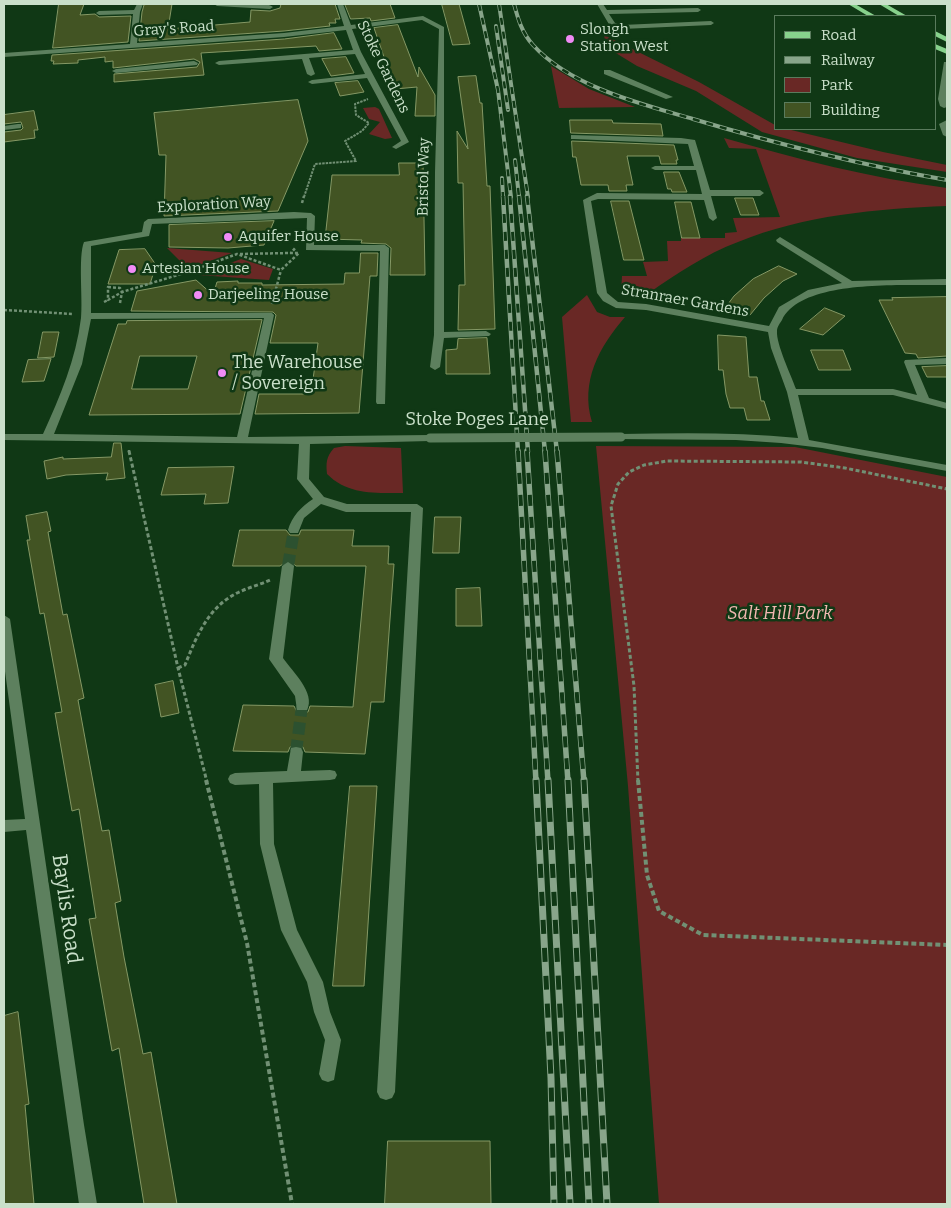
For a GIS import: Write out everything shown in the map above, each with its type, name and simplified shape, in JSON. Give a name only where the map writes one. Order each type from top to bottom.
[{"type":"main road","points":[[851,4],[871,15]]},
{"type":"main road","points":[[882,4],[902,15]]},
{"type":"main road","points":[[936,34],[947,40]]},
{"type":"main road","points":[[936,47],[947,53]]},
{"type":"street","points":[[133,46],[137,12],[140,4]]},
{"type":"street","points":[[217,4],[270,7]]},
{"type":"street","name":"Stoke Gardens","points":[[340,4],[357,52],[405,142],[396,147]]},
{"type":"street","points":[[600,4],[612,24],[622,27],[711,23]]},
{"type":"street","points":[[604,12],[698,10]]},
{"type":"street","points":[[99,13],[137,12]]},
{"type":"street","name":"Bristol Way","points":[[347,28],[423,18],[442,28],[439,172],[439,335],[434,367]]},
{"type":"street","name":"Gray's Road","points":[[4,55],[133,46],[148,51],[347,28]]},
{"type":"street","points":[[147,68],[148,51]]},
{"type":"street","points":[[219,63],[357,52]]},
{"type":"street","points":[[305,57],[312,78],[370,76]]},
{"type":"street","points":[[116,71],[194,63]]},
{"type":"street","points":[[944,106],[942,99],[946,86],[944,83],[947,64]]},
{"type":"street","points":[[607,72],[669,98]]},
{"type":"street","points":[[947,122],[943,124],[947,135]]},
{"type":"street","points":[[4,128],[18,126]]},
{"type":"street","points":[[574,138],[681,140],[692,142],[713,218]]},
{"type":"street","points":[[655,168],[700,168]]},
{"type":"street","points":[[707,195],[760,193]]},
{"type":"street","name":"Stranraer Gardens","points":[[707,195],[597,196],[587,200],[602,293],[606,299],[616,305],[646,307],[772,330]]},
{"type":"street","name":"Exploration Way","points":[[86,316],[87,244],[146,234],[148,222],[294,215],[312,216],[310,248],[385,248],[381,402]]},
{"type":"street","points":[[780,240],[850,284]]},
{"type":"street","points":[[804,442],[792,392],[776,348],[772,330],[782,309],[811,292],[850,284],[947,282]]},
{"type":"street","points":[[47,437],[69,390],[80,356],[86,316],[269,315],[242,440]]},
{"type":"street","points":[[439,335],[486,334]]},
{"type":"street","points":[[924,399],[908,367],[909,362],[947,362]]},
{"type":"street","points":[[792,392],[893,392],[947,406]]},
{"type":"street","name":"Stoke Poges Lane","points":[[4,437],[305,441],[430,438],[733,437],[804,442],[922,466],[947,468]]},
{"type":"street","points":[[305,441],[303,479],[320,500],[346,508],[416,508],[386,1092]]},
{"type":"street","points":[[294,530],[295,523],[301,513],[320,500]]},
{"type":"street","points":[[288,572],[276,659],[302,694],[302,706]]},
{"type":"street","name":"Baylis Road","points":[[4,619],[69,1087],[88,1204]]},
{"type":"street","points":[[293,776],[296,752]]},
{"type":"street","points":[[235,779],[330,775]]},
{"type":"street","points":[[266,777],[267,844],[289,930],[315,982],[322,1012],[333,1040],[328,1074]]},
{"type":"street","points":[[4,826],[33,824]]},
{"type":"path","points":[[237,254],[291,253]]},
{"type":"path","points":[[269,315],[280,270]]},
{"type":"path","points":[[4,310],[86,316]]},
{"type":"path","points":[[128,438],[128,450],[178,668],[247,943],[292,1204]]},
{"type":"path","points":[[947,489],[845,468],[801,462],[667,461],[645,464],[624,473],[616,487],[611,506],[634,686],[638,777],[647,875],[659,911],[703,935],[947,946]]},
{"type":"path","points":[[178,668],[185,665],[201,628],[217,607],[239,592],[288,572]]},
{"type":"green space","points":[[604,35],[699,82],[774,124],[774,130],[791,130],[947,165],[947,172],[857,158],[762,132],[696,91],[637,66],[606,47]]},
{"type":"green space","points":[[551,66],[589,89],[635,107],[559,108]]},
{"type":"green space","points":[[375,107],[379,109],[392,138],[385,139],[369,134],[380,122],[369,119],[363,108]]},
{"type":"green space","points":[[724,138],[834,167],[890,179],[947,188],[947,206],[841,215],[789,225],[738,242],[703,258],[649,293],[654,300],[621,293],[622,276],[647,276],[643,262],[668,261],[667,241],[681,241],[681,238],[725,238],[725,233],[737,232],[733,218],[780,217],[756,149],[729,148]]},
{"type":"green space","points":[[167,248],[232,253],[196,266],[184,265]]},
{"type":"green space","points":[[241,259],[273,269],[269,280],[198,275]]},
{"type":"green space","points":[[587,295],[597,312],[610,317],[625,317],[607,340],[594,366],[588,393],[592,422],[571,422],[562,317]]},
{"type":"green space","points":[[345,446],[401,448],[403,493],[362,491],[344,486],[335,481],[327,474],[327,460],[334,448]]},
{"type":"green space","name":"Salt Hill Park","points":[[596,446],[795,447],[947,477],[947,1204],[659,1204],[628,786]]},
{"type":"building","points":[[59,4],[84,4],[80,15],[95,14],[99,17],[131,16],[128,42],[53,48]]},
{"type":"building","points":[[172,4],[168,29],[250,22],[251,10],[270,11],[280,8],[281,4],[335,4],[340,19],[335,19],[336,23],[329,23],[330,26],[139,41],[144,5]]},
{"type":"building","points":[[345,4],[390,4],[395,18],[371,21],[370,18],[351,19]]},
{"type":"building","points":[[442,4],[459,4],[470,44],[453,45]]},
{"type":"building","points":[[398,25],[418,77],[419,67],[435,95],[435,116],[415,116],[417,87],[395,89],[374,28]]},
{"type":"building","points":[[334,33],[342,49],[319,51],[316,46],[201,53],[204,75],[114,82],[114,74],[197,67],[200,62],[194,59],[113,68],[113,61],[105,62],[105,57],[78,60],[78,63],[53,64],[54,61],[51,61],[52,55],[284,39]]},
{"type":"building","points":[[346,57],[354,73],[331,76],[322,59]]},
{"type":"building","points":[[476,76],[480,103],[482,103],[487,186],[490,186],[495,329],[458,330],[459,285],[465,285],[463,183],[458,183],[457,131],[468,149],[458,77]]},
{"type":"building","points":[[358,81],[364,92],[340,96],[335,83]]},
{"type":"building","points":[[298,100],[308,141],[278,211],[164,216],[166,155],[159,155],[154,113]]},
{"type":"building","points":[[34,111],[38,130],[34,130],[35,138],[4,142],[4,132],[21,130],[23,128],[21,122],[4,124],[4,115]]},
{"type":"building","points":[[570,120],[612,120],[613,123],[661,124],[663,136],[571,133]]},
{"type":"building","points":[[572,141],[674,145],[678,160],[676,160],[677,164],[661,164],[659,156],[627,156],[633,185],[626,185],[627,191],[609,191],[608,185],[581,185],[576,157],[573,157]]},
{"type":"building","points":[[399,163],[423,163],[425,275],[390,275],[391,248],[386,244],[361,243],[362,240],[325,239],[332,175],[399,175]]},
{"type":"building","points":[[664,172],[679,172],[687,192],[672,192],[671,189],[668,189]]},
{"type":"building","points":[[735,198],[753,198],[759,215],[741,215]]},
{"type":"building","points":[[611,201],[629,201],[644,260],[624,260]]},
{"type":"building","points":[[675,202],[691,202],[700,238],[682,238]]},
{"type":"building","name":"Aquifer House","points":[[274,221],[264,245],[228,248],[169,247],[169,225]]},
{"type":"building","name":"Artesian House","points":[[145,249],[156,265],[150,284],[108,284],[119,250]]},
{"type":"building","points":[[361,253],[378,253],[377,276],[370,276],[359,413],[255,414],[259,394],[311,394],[318,343],[270,343],[276,315],[273,312],[131,311],[137,291],[196,280],[213,295],[217,282],[238,281],[238,283],[262,283],[262,285],[344,284],[345,273],[359,273]]},
{"type":"building","points":[[779,266],[797,274],[783,281],[764,298],[750,315],[725,308],[734,296],[753,279]]},
{"type":"building","points":[[947,297],[947,356],[918,358],[916,354],[905,353],[879,300]]},
{"type":"building","points":[[825,308],[845,316],[823,335],[800,329]]},
{"type":"building","name":"The Warehouse / Sovereign","points":[[262,320],[240,414],[89,415],[118,324],[126,324],[127,321]],"holes":[[[140,356],[197,356],[188,389],[132,389]]]},
{"type":"building","points":[[43,332],[59,332],[54,357],[38,358]]},
{"type":"building","points":[[718,335],[746,337],[749,377],[757,377],[761,401],[764,401],[770,420],[747,420],[744,408],[730,408],[723,370],[719,370]]},
{"type":"building","points":[[487,338],[490,374],[446,374],[446,350],[457,349],[458,339]]},
{"type":"building","points":[[811,350],[843,350],[851,370],[819,370]]},
{"type":"building","points":[[51,359],[44,381],[22,382],[28,360]]},
{"type":"building","points":[[947,366],[947,377],[927,377],[922,367]]},
{"type":"building","points":[[114,443],[121,443],[125,478],[106,480],[108,473],[66,475],[47,479],[44,461],[63,457],[63,459],[111,457]]},
{"type":"building","points":[[234,467],[228,503],[204,504],[206,494],[161,495],[168,468]]},
{"type":"building","points":[[47,512],[51,531],[48,532],[63,615],[67,614],[84,698],[78,700],[102,831],[109,830],[121,901],[115,903],[124,957],[143,1054],[151,1052],[177,1204],[144,1204],[119,1048],[112,1051],[89,919],[96,918],[79,809],[72,811],[55,713],[62,712],[44,613],[40,614],[27,540],[30,540],[26,516]]},
{"type":"building","points":[[435,517],[461,517],[459,553],[433,553]]},
{"type":"building","points":[[240,530],[286,530],[290,535],[299,535],[301,530],[354,530],[352,546],[389,546],[388,564],[394,564],[384,702],[371,702],[365,754],[305,752],[303,747],[296,745],[290,747],[288,752],[233,751],[243,705],[294,706],[297,712],[308,712],[310,706],[353,707],[366,566],[296,566],[289,560],[280,566],[233,566]]},
{"type":"building","points":[[480,588],[482,626],[456,626],[456,589]]},
{"type":"building","points":[[173,681],[179,713],[161,717],[155,685]]},
{"type":"building","points":[[350,786],[377,786],[364,986],[333,986]]},
{"type":"building","points":[[18,1012],[29,1104],[25,1105],[34,1204],[4,1204],[4,1016]]},
{"type":"building","points":[[388,1141],[490,1141],[491,1204],[385,1204]]},
{"type":"tunnel","points":[[288,566],[294,530]]},
{"type":"tunnel","points":[[296,752],[302,706]]},
{"type":"railway","points":[[479,4],[498,90],[511,197]]},
{"type":"railway","points":[[499,4],[528,197]]},
{"type":"railway","points":[[514,4],[523,31],[533,45],[549,60],[587,83],[608,92],[651,107],[788,145],[851,161],[947,180]]},
{"type":"railway","points":[[496,26],[508,110]]},
{"type":"railway","points":[[515,160],[519,197]]},
{"type":"railway","points":[[502,178],[503,197]]},
{"type":"railway","points":[[503,196],[518,452]]},
{"type":"railway","points":[[510,196],[528,452]]},
{"type":"railway","points":[[519,196],[545,452]]},
{"type":"railway","points":[[527,196],[557,452]]},
{"type":"railway","points":[[518,451],[536,782]]},
{"type":"railway","points":[[527,451],[548,782]]},
{"type":"railway","points":[[545,451],[568,782]]},
{"type":"railway","points":[[557,451],[584,782]]},
{"type":"railway","points":[[536,780],[551,1078],[554,1204]]},
{"type":"railway","points":[[548,780],[570,1204]]},
{"type":"railway","points":[[568,780],[589,1204]]},
{"type":"railway","points":[[584,780],[607,1204]]},
{"type":"place","name":"Slough Station West","points":[[570,39]]},
{"type":"place","name":"Aquifer House","points":[[228,237]]},
{"type":"place","name":"Artesian House","points":[[132,269]]},
{"type":"place","name":"Darjeeling House","points":[[198,295]]},
{"type":"place","name":"The Warehouse / Sovereign","points":[[222,373]]}]
